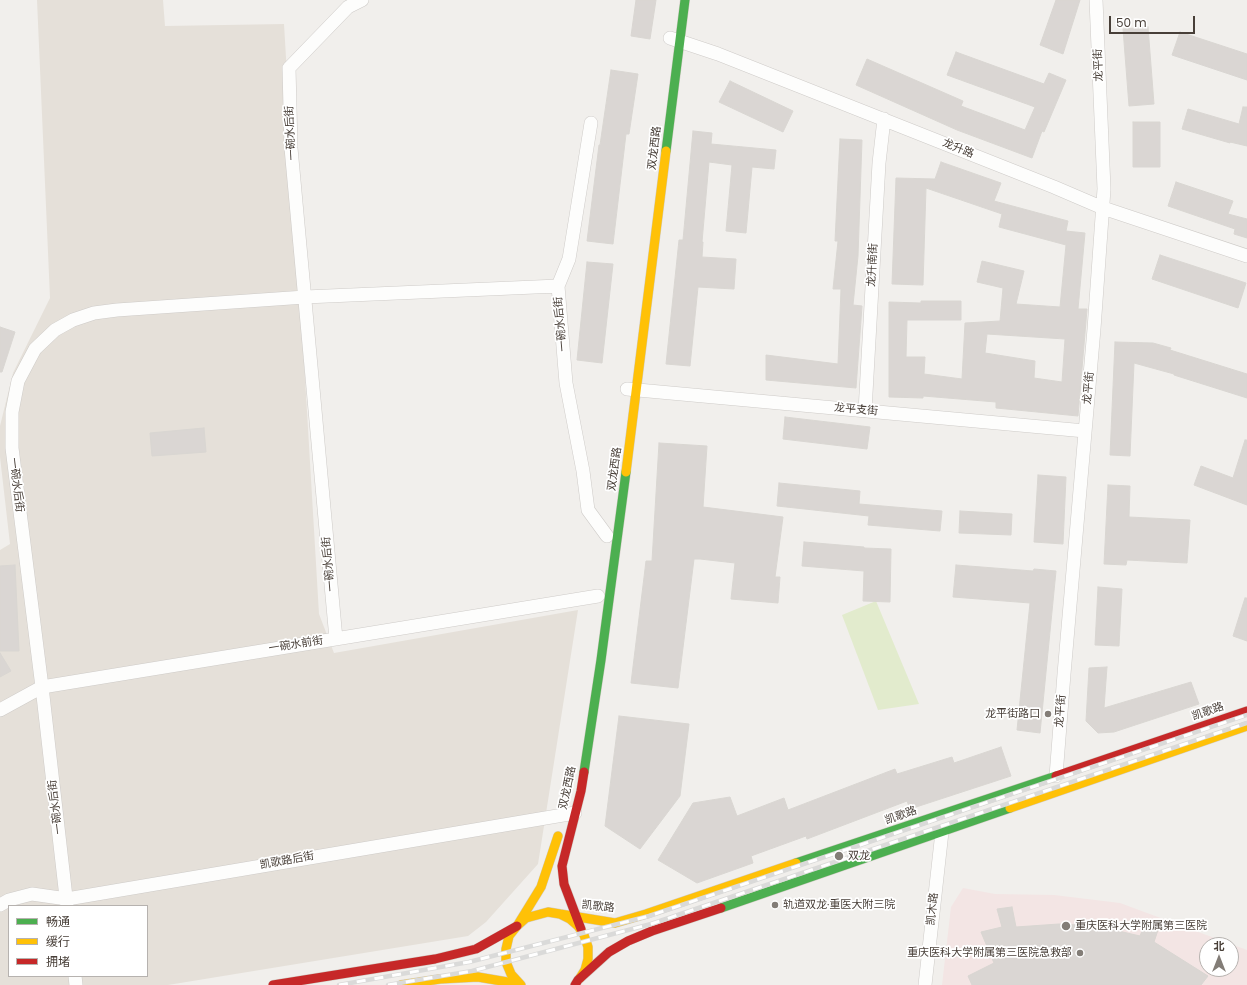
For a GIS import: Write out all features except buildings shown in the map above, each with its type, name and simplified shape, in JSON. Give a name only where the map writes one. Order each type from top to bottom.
[{"type":"main road","name":"双龙西路","points":[[520,985],[511,974],[506,962],[506,949],[509,936],[541,888],[568,811],[581,791],[601,660],[630,389],[672,39],[685,0]]},
{"type":"main road","points":[[606,539],[609,520]]},
{"type":"main road","name":"凯歌路","points":[[516,926],[526,918],[536,914],[548,912],[615,923],[646,914],[1247,711]]},
{"type":"main road","points":[[576,983],[609,952],[628,941],[652,931],[808,879],[1247,726]]},
{"type":"main road","name":"双龙西路","points":[[568,811],[562,866],[564,884],[588,946],[588,959],[585,970],[576,983]]},
{"type":"main road","points":[[560,914],[574,923],[584,935]]},
{"type":"main road","points":[[273,985],[435,959],[476,949],[516,926]]},
{"type":"main road","points":[[401,985],[440,979],[478,977],[520,985]]},
{"type":"street","name":"一碗水后街","points":[[336,639],[291,148],[289,68],[348,7],[362,0]]},
{"type":"street","name":"龙平街","points":[[1056,776],[1104,189],[1096,0]]},
{"type":"street","name":"龙升路","points":[[672,39],[718,54],[884,119],[1103,208],[1247,256]]},
{"type":"street","name":"龙升南街","points":[[865,410],[878,179],[884,119]]},
{"type":"street","points":[[558,286],[569,259],[591,123]]},
{"type":"street","name":"一碗水后街","points":[[67,903],[12,448],[12,412],[18,381],[35,349],[55,330],[73,320],[94,313],[117,310],[305,297],[558,286],[566,383],[583,471],[588,510],[606,539]]},
{"type":"street","name":"龙平支街","points":[[630,389],[1085,431]]},
{"type":"street","name":"一碗水前街","points":[[0,710],[42,687],[598,596]]},
{"type":"street","name":"凯歌路后街","points":[[0,905],[9,900],[32,894],[67,903],[568,811]]},
{"type":"street","name":"凯木路","points":[[925,985],[942,832]]},
{"type":"shaded area","points":[[37,0],[163,0],[165,26],[284,24],[319,614],[334,653],[578,610],[538,864],[486,922],[468,936],[168,985],[0,985],[0,550],[10,544],[0,457],[0,426],[13,373],[50,298]]},
{"type":"shaded area","name":"重庆医科大学附属第三医院","points":[[963,888],[995,894],[1054,895],[1120,903],[1212,937],[1199,937],[1199,977],[1239,977],[1239,947],[1247,950],[1247,985],[942,985],[951,907]]},
{"type":"green space","points":[[876,601],[919,704],[878,710],[842,615]]},
{"type":"railway","points":[[339,985],[469,962],[649,916],[1247,715]]},
{"type":"railway","points":[[388,985],[472,971],[651,924],[1247,723]]},
{"type":"traffic: fast","points":[[666,151],[685,0]]},
{"type":"traffic: fast","points":[[584,772],[601,660],[626,472]]},
{"type":"traffic: fast","points":[[796,863],[1056,776]]},
{"type":"traffic: fast","points":[[721,908],[1010,808]]},
{"type":"traffic: slow","points":[[626,472],[666,151]]},
{"type":"traffic: slow","points":[[1010,808],[1247,726]]},
{"type":"traffic: slow","points":[[517,926],[541,887],[558,836]]},
{"type":"traffic: slow","points":[[560,914],[615,923],[646,914],[796,863]]},
{"type":"traffic: slow","points":[[521,985],[511,974],[506,962],[506,949],[509,936],[526,918],[548,912],[560,914],[570,919],[578,926],[584,935],[588,947],[588,959],[585,970],[580,978]]},
{"type":"traffic: slow","points":[[401,985],[440,979],[478,977],[519,984]]},
{"type":"traffic: jam","points":[[1056,776],[1247,711]]},
{"type":"traffic: jam","points":[[581,929],[564,884],[562,866],[581,791],[584,772]]},
{"type":"traffic: jam","points":[[575,985],[578,980],[609,952],[628,941],[652,931],[721,908]]},
{"type":"traffic: jam","points":[[273,985],[435,959],[476,949],[517,926]]},
{"type":"place","name":"龙平街路口","points":[[1048,714]]},
{"type":"place","name":"双龙","points":[[839,856]]},
{"type":"place","name":"轨道双龙·重医大附三院","points":[[775,905]]},
{"type":"place","name":"重庆医科大学附属第三医院","points":[[1066,926]]},
{"type":"place","name":"重庆医科大学附属第三医院急救部","points":[[1080,953]]}]
